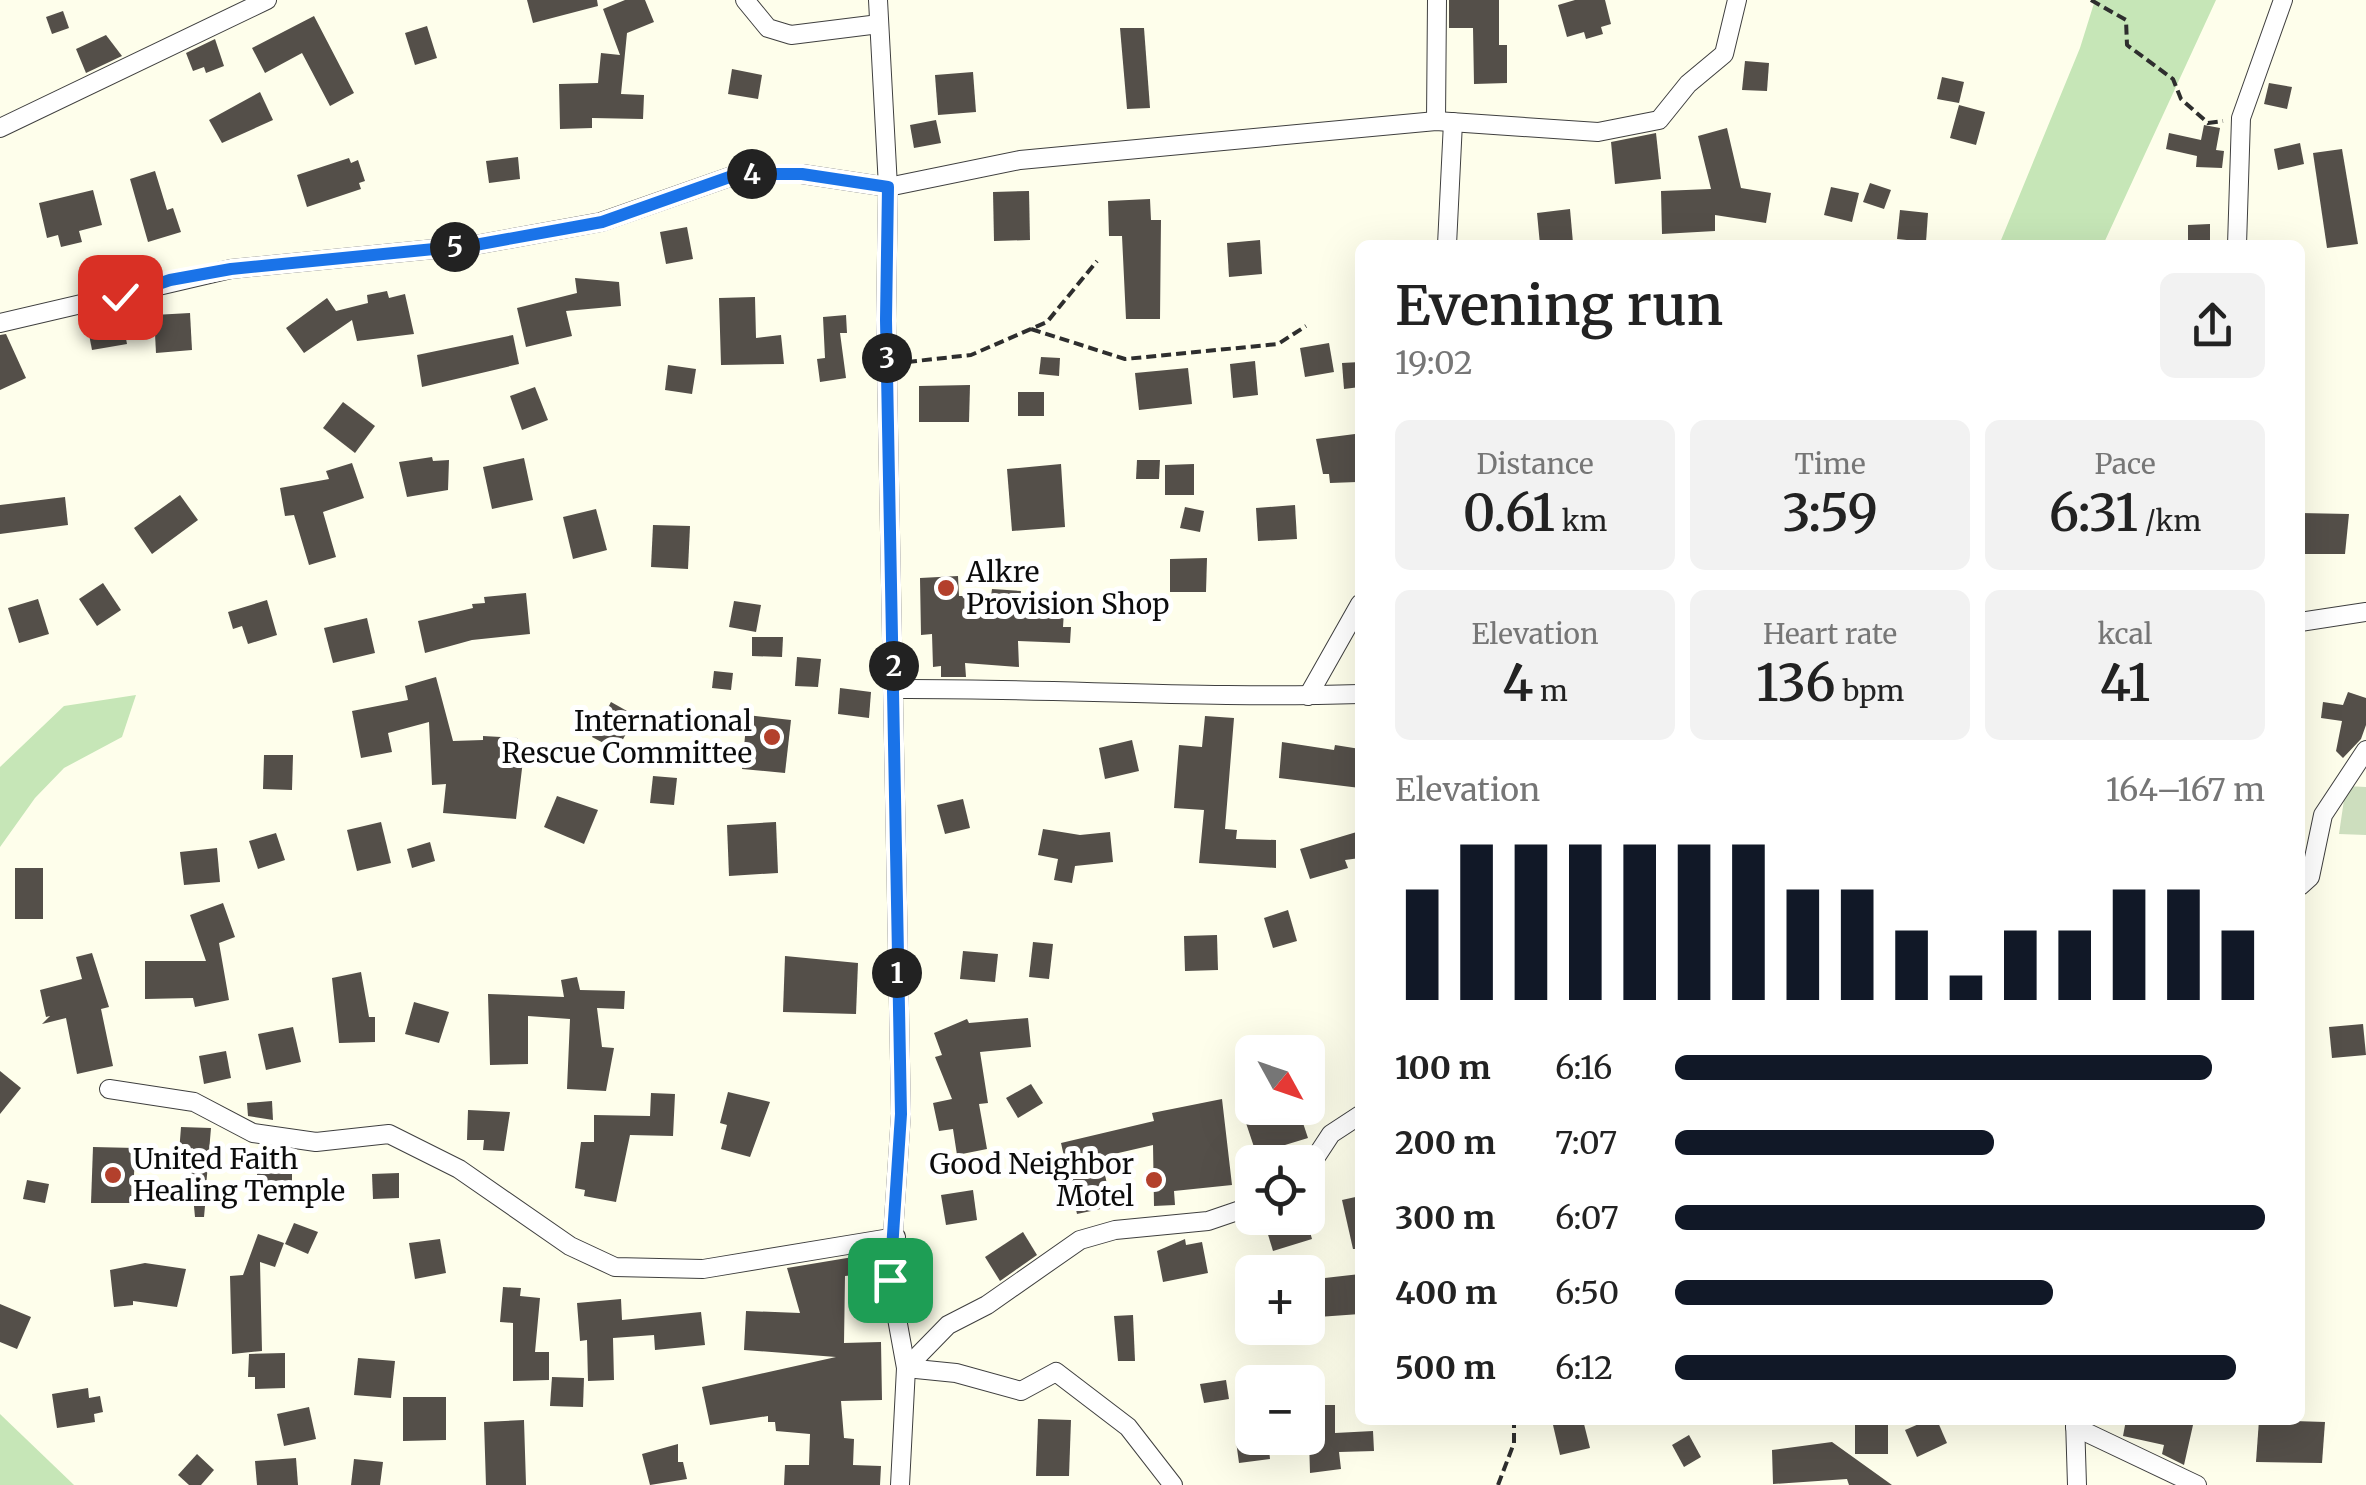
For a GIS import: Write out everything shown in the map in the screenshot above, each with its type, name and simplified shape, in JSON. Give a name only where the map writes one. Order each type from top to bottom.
[{"type":"street","points":[[0,128],[267,0]]},
{"type":"street","points":[[745,0],[768,28],[790,35],[879,24]]},
{"type":"street","points":[[878,0],[888,187],[887,364],[901,1114],[896,1237],[890,1280],[906,1368],[900,1485]]},
{"type":"street","points":[[1436,0],[1445,121],[1447,240]]},
{"type":"street","points":[[0,323],[231,269],[475,245],[602,222],[738,174],[802,174],[888,187],[1020,160],[1445,121],[1598,132],[1659,120],[1688,84],[1724,54],[1737,0]]},
{"type":"street","points":[[2237,240],[2242,118],[2282,0]]},
{"type":"street","points":[[2305,621],[2366,612]]},
{"type":"street","points":[[1308,696],[1355,613]]},
{"type":"street","points":[[894,689],[1009,688],[1114,696],[1355,694]]},
{"type":"street","points":[[2305,882],[2310,877],[2323,815],[2366,750]]},
{"type":"street","points":[[109,1090],[194,1102],[252,1133],[316,1142],[389,1134],[458,1169],[570,1246],[615,1268],[703,1269],[896,1237]]},
{"type":"street","points":[[1324,1145],[1331,1134],[1355,1118]]},
{"type":"street","points":[[906,1368],[948,1325],[987,1306],[1080,1240],[1115,1230],[1208,1220],[1235,1211]]},
{"type":"street","points":[[906,1368],[970,1376],[1021,1391],[1056,1372],[1128,1426],[1173,1485]]},
{"type":"street","points":[[2075,1425],[2077,1485]]},
{"type":"street","points":[[2077,1425],[2197,1485]]},
{"type":"path","points":[[2091,0],[2126,20],[2127,45],[2173,80],[2181,99],[2208,122],[2242,118]]},
{"type":"path","points":[[887,364],[971,356],[1048,322],[1097,261]]},
{"type":"path","points":[[1031,330],[1125,359],[1278,344],[1306,326]]},
{"type":"path","points":[[1498,1485],[1514,1443],[1514,1425]]},
{"type":"green space","points":[[2095,0],[2216,0],[2105,240],[2001,240],[2080,48]]},
{"type":"green space","points":[[136,695],[122,737],[64,768],[35,798],[0,847],[0,767],[64,706]]},
{"type":"green space","points":[[2346,786],[2366,787],[2366,835],[2339,834]]},
{"type":"green space","points":[[0,1414],[74,1485],[0,1485]]},
{"type":"building","points":[[527,0],[597,0],[598,6],[533,23]]},
{"type":"building","points":[[625,0],[645,0],[654,22],[627,33],[621,94],[644,95],[643,119],[592,118],[592,128],[560,129],[559,84],[598,83],[601,53],[620,55],[603,9]]},
{"type":"building","points":[[1449,0],[1499,0],[1499,45],[1507,45],[1507,83],[1474,84],[1473,28],[1449,28]]},
{"type":"building","points":[[1575,0],[1605,0],[1611,24],[1601,27],[1603,34],[1586,39],[1584,32],[1567,37],[1558,5]]},
{"type":"building","points":[[63,11],[69,28],[52,34],[46,17]]},
{"type":"building","points":[[314,16],[354,93],[330,106],[302,53],[265,73],[252,48]]},
{"type":"building","points":[[427,26],[437,58],[415,65],[405,33]]},
{"type":"building","points":[[1120,28],[1144,28],[1150,108],[1127,109]]},
{"type":"building","points":[[106,35],[122,56],[86,73],[76,49]]},
{"type":"building","points":[[215,39],[224,66],[206,73],[204,67],[193,71],[186,53]]},
{"type":"building","points":[[1745,61],[1769,63],[1767,91],[1742,90]]},
{"type":"building","points":[[732,69],[762,75],[758,99],[728,94]]},
{"type":"building","points":[[973,72],[976,112],[938,115],[935,75]]},
{"type":"building","points":[[1942,77],[1964,82],[1959,103],[1937,99]]},
{"type":"building","points":[[2269,83],[2292,87],[2287,109],[2264,104]]},
{"type":"building","points":[[260,92],[273,120],[222,143],[209,120]]},
{"type":"building","points":[[1959,105],[1985,112],[1976,145],[1950,138]]},
{"type":"building","points":[[936,120],[941,143],[914,148],[910,125]]},
{"type":"building","points":[[2204,125],[2220,128],[2216,150],[2224,151],[2222,168],[2196,167],[2197,156],[2166,149],[2169,133],[2201,140]]},
{"type":"building","points":[[1727,128],[1741,188],[1771,193],[1766,223],[1715,215],[1715,231],[1662,234],[1661,191],[1711,189],[1698,136]]},
{"type":"building","points":[[1656,133],[1661,179],[1615,184],[1611,142]]},
{"type":"building","points":[[2300,143],[2304,164],[2278,170],[2274,149]]},
{"type":"building","points":[[2342,149],[2358,244],[2327,248],[2313,153]]},
{"type":"building","points":[[518,157],[520,179],[489,183],[486,161]]},
{"type":"building","points":[[349,158],[351,163],[358,160],[365,181],[359,183],[361,189],[307,207],[297,175]]},
{"type":"building","points":[[155,171],[167,210],[173,208],[181,232],[148,242],[130,179]]},
{"type":"building","points":[[1870,183],[1891,190],[1884,209],[1863,202]]},
{"type":"building","points":[[1831,187],[1859,193],[1852,222],[1824,215]]},
{"type":"building","points":[[93,190],[102,225],[79,231],[82,242],[61,247],[58,235],[47,238],[39,203]]},
{"type":"building","points":[[1029,191],[1030,240],[994,241],[993,192]]},
{"type":"building","points":[[1150,199],[1151,220],[1161,220],[1160,319],[1126,319],[1122,236],[1109,236],[1108,201]]},
{"type":"building","points":[[1570,209],[1573,240],[1540,240],[1537,213]]},
{"type":"building","points":[[1900,210],[1928,213],[1926,240],[1897,239]]},
{"type":"building","points":[[2210,224],[2210,240],[2188,240],[2188,225]]},
{"type":"building","points":[[687,227],[693,259],[666,264],[660,232]]},
{"type":"building","points":[[1260,240],[1262,274],[1229,277],[1227,243]]},
{"type":"building","points":[[575,278],[619,282],[621,306],[566,311],[572,336],[526,347],[517,308],[577,293]]},
{"type":"building","points":[[387,291],[389,298],[405,294],[414,334],[357,341],[352,320],[304,353],[286,328],[327,298],[336,311],[368,303],[367,295]]},
{"type":"building","points":[[755,297],[756,338],[781,335],[784,364],[721,365],[719,298]]},
{"type":"building","points":[[121,312],[127,344],[92,350],[86,319]]},
{"type":"building","points":[[190,313],[192,350],[156,353],[154,315]]},
{"type":"building","points":[[846,315],[847,333],[840,333],[846,378],[820,382],[817,359],[825,358],[823,317]]},
{"type":"building","points":[[6,334],[26,378],[0,390],[0,335]]},
{"type":"building","points":[[513,335],[519,364],[422,387],[417,355]]},
{"type":"building","points":[[1329,343],[1334,372],[1305,377],[1300,348]]},
{"type":"building","points":[[1041,357],[1060,358],[1059,376],[1039,374]]},
{"type":"building","points":[[1255,361],[1258,395],[1233,398],[1230,364]]},
{"type":"building","points":[[1355,362],[1355,388],[1344,389],[1342,363]]},
{"type":"building","points":[[668,365],[696,369],[692,394],[665,390]]},
{"type":"building","points":[[1188,368],[1192,404],[1139,410],[1135,373]]},
{"type":"building","points":[[970,385],[969,422],[919,422],[919,386]]},
{"type":"building","points":[[535,387],[548,420],[522,430],[510,396]]},
{"type":"building","points":[[1018,392],[1044,392],[1044,416],[1018,416]]},
{"type":"building","points":[[343,402],[375,426],[355,453],[323,428]]},
{"type":"building","points":[[1355,434],[1355,482],[1330,483],[1329,474],[1323,474],[1316,439]]},
{"type":"building","points":[[432,457],[433,461],[449,460],[448,490],[407,497],[399,462]]},
{"type":"building","points":[[524,458],[533,500],[492,509],[483,467]]},
{"type":"building","points":[[1137,460],[1160,460],[1159,479],[1136,479]]},
{"type":"building","points":[[352,463],[364,498],[323,512],[336,557],[309,565],[294,515],[285,516],[280,488],[329,479],[326,471]]},
{"type":"building","points":[[1061,464],[1065,527],[1012,531],[1007,469]]},
{"type":"building","points":[[1194,464],[1194,495],[1165,495],[1165,465]]},
{"type":"building","points":[[180,495],[198,520],[152,554],[134,528]]},
{"type":"building","points":[[65,497],[68,525],[0,534],[0,505]]},
{"type":"building","points":[[1295,505],[1297,539],[1258,541],[1256,508]]},
{"type":"building","points":[[1185,507],[1204,511],[1200,532],[1180,528]]},
{"type":"building","points":[[596,509],[607,550],[573,559],[563,517]]},
{"type":"building","points":[[2305,513],[2349,514],[2345,554],[2305,554]]},
{"type":"building","points":[[653,525],[690,526],[688,569],[651,567]]},
{"type":"building","points":[[1207,558],[1206,592],[1170,592],[1170,559]]},
{"type":"building","points":[[958,576],[959,596],[991,596],[992,589],[1021,591],[1020,609],[1064,611],[1063,627],[1071,627],[1070,643],[1018,641],[1019,667],[965,663],[966,677],[941,677],[941,666],[933,667],[932,634],[921,635],[920,578]]},
{"type":"building","points":[[103,583],[121,610],[97,626],[79,599]]},
{"type":"building","points":[[526,593],[530,634],[472,640],[425,653],[418,621],[473,608],[472,604],[485,603],[484,597]]},
{"type":"building","points":[[38,599],[49,634],[19,643],[8,608]]},
{"type":"building","points":[[267,600],[277,635],[248,644],[242,626],[233,629],[228,612]]},
{"type":"building","points":[[734,601],[761,605],[756,632],[729,627]]},
{"type":"building","points":[[367,618],[375,653],[333,663],[324,628]]},
{"type":"building","points":[[752,637],[783,637],[782,657],[752,656]]},
{"type":"building","points":[[797,657],[821,659],[818,687],[795,686]]},
{"type":"building","points":[[714,671],[733,673],[731,690],[712,688]]},
{"type":"building","points":[[436,677],[453,741],[483,740],[483,736],[518,738],[517,751],[524,752],[516,819],[443,813],[446,784],[432,785],[429,722],[388,733],[392,752],[361,758],[352,711],[408,700],[405,686]]},
{"type":"building","points":[[840,688],[871,692],[869,718],[838,714]]},
{"type":"building","points":[[2348,692],[2366,698],[2366,725],[2361,739],[2343,758],[2336,751],[2342,721],[2321,718],[2323,702],[2343,705]]},
{"type":"building","points":[[611,702],[636,716],[617,750],[592,737]]},
{"type":"building","points":[[747,715],[791,720],[785,773],[742,769]]},
{"type":"building","points":[[1205,716],[1234,718],[1225,829],[1237,830],[1236,839],[1276,840],[1276,868],[1199,863],[1204,810],[1174,808],[1179,745],[1202,747]]},
{"type":"building","points":[[1132,740],[1139,771],[1105,779],[1099,748]]},
{"type":"building","points":[[1282,742],[1334,750],[1335,745],[1355,748],[1355,787],[1279,778]]},
{"type":"building","points":[[264,755],[293,755],[292,790],[263,789]]},
{"type":"building","points":[[653,776],[677,778],[674,805],[650,803]]},
{"type":"building","points":[[557,796],[598,810],[584,844],[544,827]]},
{"type":"building","points":[[963,799],[970,828],[945,834],[937,805]]},
{"type":"building","points":[[381,822],[391,863],[357,871],[347,830]]},
{"type":"building","points":[[776,822],[778,873],[729,876],[727,825]]},
{"type":"building","points":[[1043,829],[1080,835],[1110,832],[1113,862],[1075,866],[1072,883],[1054,880],[1058,859],[1038,855]]},
{"type":"building","points":[[1355,832],[1355,859],[1345,860],[1348,868],[1310,879],[1300,849]]},
{"type":"building","points":[[276,833],[285,860],[258,869],[249,841]]},
{"type":"building","points":[[430,842],[435,861],[412,868],[407,849]]},
{"type":"building","points":[[217,848],[220,882],[184,885],[180,852]]},
{"type":"building","points":[[15,868],[43,868],[43,919],[15,919]]},
{"type":"building","points":[[223,903],[235,937],[219,943],[229,1000],[195,1007],[193,998],[145,999],[145,961],[206,961],[190,915]]},
{"type":"building","points":[[1288,910],[1297,941],[1273,948],[1264,918]]},
{"type":"building","points":[[1217,935],[1218,970],[1185,971],[1184,936]]},
{"type":"building","points":[[1033,942],[1053,944],[1049,979],[1029,977]]},
{"type":"building","points":[[963,951],[998,954],[995,982],[960,979]]},
{"type":"building","points":[[92,953],[109,1007],[101,1009],[113,1066],[77,1074],[66,1018],[42,1024],[50,1016],[46,1017],[40,990],[82,979],[76,957]]},
{"type":"building","points":[[785,956],[858,963],[856,1014],[783,1012]]},
{"type":"building","points":[[361,972],[369,1017],[375,1017],[375,1042],[339,1043],[332,978]]},
{"type":"building","points":[[577,977],[580,990],[625,991],[624,1009],[597,1008],[602,1047],[614,1048],[606,1091],[567,1089],[570,1019],[528,1016],[528,1064],[490,1065],[488,994],[564,997],[561,980]]},
{"type":"building","points":[[414,1002],[449,1012],[439,1043],[405,1034]]},
{"type":"building","points":[[1028,1018],[1031,1047],[980,1052],[988,1103],[979,1104],[987,1149],[957,1155],[953,1129],[939,1131],[933,1103],[952,1099],[935,1057],[942,1055],[934,1033],[967,1019],[969,1023]]},
{"type":"building","points":[[2363,1024],[2366,1055],[2332,1058],[2329,1027]]},
{"type":"building","points":[[293,1027],[301,1062],[266,1070],[258,1034]]},
{"type":"building","points":[[226,1051],[231,1078],[204,1084],[199,1056]]},
{"type":"building","points":[[0,1071],[21,1088],[0,1114]]},
{"type":"building","points":[[1031,1084],[1043,1103],[1018,1118],[1006,1098]]},
{"type":"building","points":[[728,1092],[770,1102],[750,1157],[721,1149],[727,1125],[720,1123]]},
{"type":"building","points":[[651,1093],[675,1094],[673,1136],[630,1135],[616,1202],[584,1196],[585,1190],[575,1188],[581,1142],[594,1142],[594,1115],[650,1116]]},
{"type":"building","points":[[1222,1099],[1232,1185],[1174,1191],[1175,1205],[1154,1206],[1153,1145],[1101,1157],[1109,1193],[1102,1195],[1105,1208],[1077,1214],[1061,1143],[1154,1121],[1152,1113]]},
{"type":"building","points":[[272,1101],[273,1120],[248,1116],[247,1103]]},
{"type":"building","points":[[468,1110],[510,1112],[504,1151],[483,1150],[484,1140],[467,1140]]},
{"type":"building","points":[[1247,1125],[1304,1125],[1308,1138],[1285,1145],[1253,1145]]},
{"type":"building","points":[[181,1127],[211,1128],[206,1187],[213,1190],[214,1205],[205,1206],[204,1217],[195,1217],[189,1153],[179,1153]]},
{"type":"building","name":"United Faith Healing Temple","points":[[93,1147],[135,1148],[133,1203],[91,1203]]},
{"type":"building","points":[[257,1163],[292,1163],[292,1193],[257,1192]]},
{"type":"building","points":[[399,1173],[399,1198],[373,1199],[372,1174]]},
{"type":"building","points":[[27,1180],[49,1184],[45,1203],[23,1199]]},
{"type":"building","points":[[973,1190],[977,1220],[946,1225],[941,1195]]},
{"type":"building","points":[[1355,1197],[1355,1249],[1353,1249],[1342,1200]]},
{"type":"building","points":[[294,1223],[318,1232],[308,1254],[285,1244]]},
{"type":"building","points":[[1023,1232],[1037,1255],[1000,1281],[985,1257]]},
{"type":"building","points":[[258,1234],[284,1243],[275,1267],[260,1262],[262,1351],[232,1354],[230,1276],[243,1275]]},
{"type":"building","points":[[1268,1235],[1311,1235],[1312,1239],[1273,1251]]},
{"type":"building","points":[[440,1239],[446,1273],[415,1279],[409,1243]]},
{"type":"building","points":[[1185,1239],[1186,1245],[1202,1242],[1208,1273],[1163,1282],[1157,1251]]},
{"type":"building","points":[[853,1257],[855,1275],[845,1276],[844,1343],[881,1342],[882,1400],[841,1401],[844,1438],[854,1439],[853,1465],[881,1466],[880,1485],[784,1485],[785,1465],[809,1465],[810,1434],[776,1431],[775,1422],[768,1422],[768,1416],[710,1425],[702,1387],[836,1357],[744,1350],[746,1311],[800,1313],[787,1268]]},
{"type":"building","points":[[145,1263],[186,1269],[177,1307],[133,1301],[133,1305],[114,1307],[110,1270]]},
{"type":"building","points":[[1355,1275],[1355,1314],[1325,1316],[1325,1278]]},
{"type":"building","points":[[503,1287],[521,1288],[520,1296],[540,1298],[535,1352],[549,1352],[549,1380],[513,1381],[513,1323],[500,1322]]},
{"type":"building","points":[[621,1299],[622,1320],[701,1312],[705,1345],[655,1350],[654,1335],[613,1338],[614,1380],[588,1381],[587,1340],[580,1341],[577,1303]]},
{"type":"building","points":[[0,1304],[31,1317],[17,1349],[0,1342]]},
{"type":"building","points":[[1133,1315],[1135,1361],[1118,1361],[1114,1316]]},
{"type":"building","points":[[285,1353],[285,1388],[255,1389],[255,1377],[248,1377],[249,1354]]},
{"type":"building","points":[[358,1358],[395,1361],[391,1398],[354,1395]]},
{"type":"building","points":[[552,1377],[584,1378],[583,1407],[550,1406]]},
{"type":"building","points":[[1226,1380],[1229,1399],[1204,1403],[1200,1384]]},
{"type":"building","points":[[88,1388],[89,1398],[100,1396],[103,1412],[94,1414],[95,1422],[57,1428],[52,1394]]},
{"type":"building","points":[[403,1397],[446,1397],[446,1440],[403,1441]]},
{"type":"building","points":[[1325,1405],[1335,1405],[1335,1433],[1373,1431],[1374,1451],[1339,1452],[1341,1469],[1310,1473],[1309,1455],[1325,1455]]},
{"type":"building","points":[[309,1407],[316,1439],[284,1446],[277,1414]]},
{"type":"building","points":[[1038,1419],[1071,1420],[1069,1476],[1036,1476]]},
{"type":"building","points":[[524,1420],[526,1485],[486,1485],[484,1422]]},
{"type":"building","points":[[2325,1422],[2322,1463],[2256,1462],[2259,1425]]},
{"type":"building","points":[[1553,1425],[1584,1425],[1590,1448],[1560,1455]]},
{"type":"building","points":[[1855,1425],[1888,1425],[1888,1454],[1855,1454]]},
{"type":"building","points":[[1916,1425],[1939,1425],[1947,1443],[1917,1457],[1905,1430]]},
{"type":"building","points":[[2125,1425],[2193,1425],[2184,1465],[2162,1454],[2164,1445],[2123,1436]]},
{"type":"building","points":[[1689,1435],[1701,1457],[1684,1467],[1672,1445]]},
{"type":"building","points":[[1832,1442],[1892,1485],[1849,1485],[1847,1479],[1773,1484],[1772,1450]]},
{"type":"building","points":[[678,1444],[678,1462],[683,1462],[687,1479],[650,1485],[642,1454]]},
{"type":"building","points":[[197,1454],[214,1470],[201,1485],[189,1485],[178,1475]]},
{"type":"building","points":[[1238,1455],[1270,1455],[1270,1459],[1239,1463]]},
{"type":"building","points":[[296,1458],[298,1485],[257,1485],[255,1461]]},
{"type":"building","points":[[354,1459],[383,1462],[380,1485],[351,1485]]},
{"type":"place","name":"Alkre Provision Shop","points":[[946,588]]},
{"type":"place","name":"International Rescue Committee","points":[[772,737]]},
{"type":"place","name":"United Faith Healing Temple","points":[[113,1175]]},
{"type":"place","name":"Good Neighbor Motel","points":[[1154,1180]]},
{"type":"route","points":[[120,297],[170,280],[231,269],[475,245],[602,222],[738,174],[802,174],[888,187],[886,320],[901,1114],[896,1237],[890,1280]]}]
